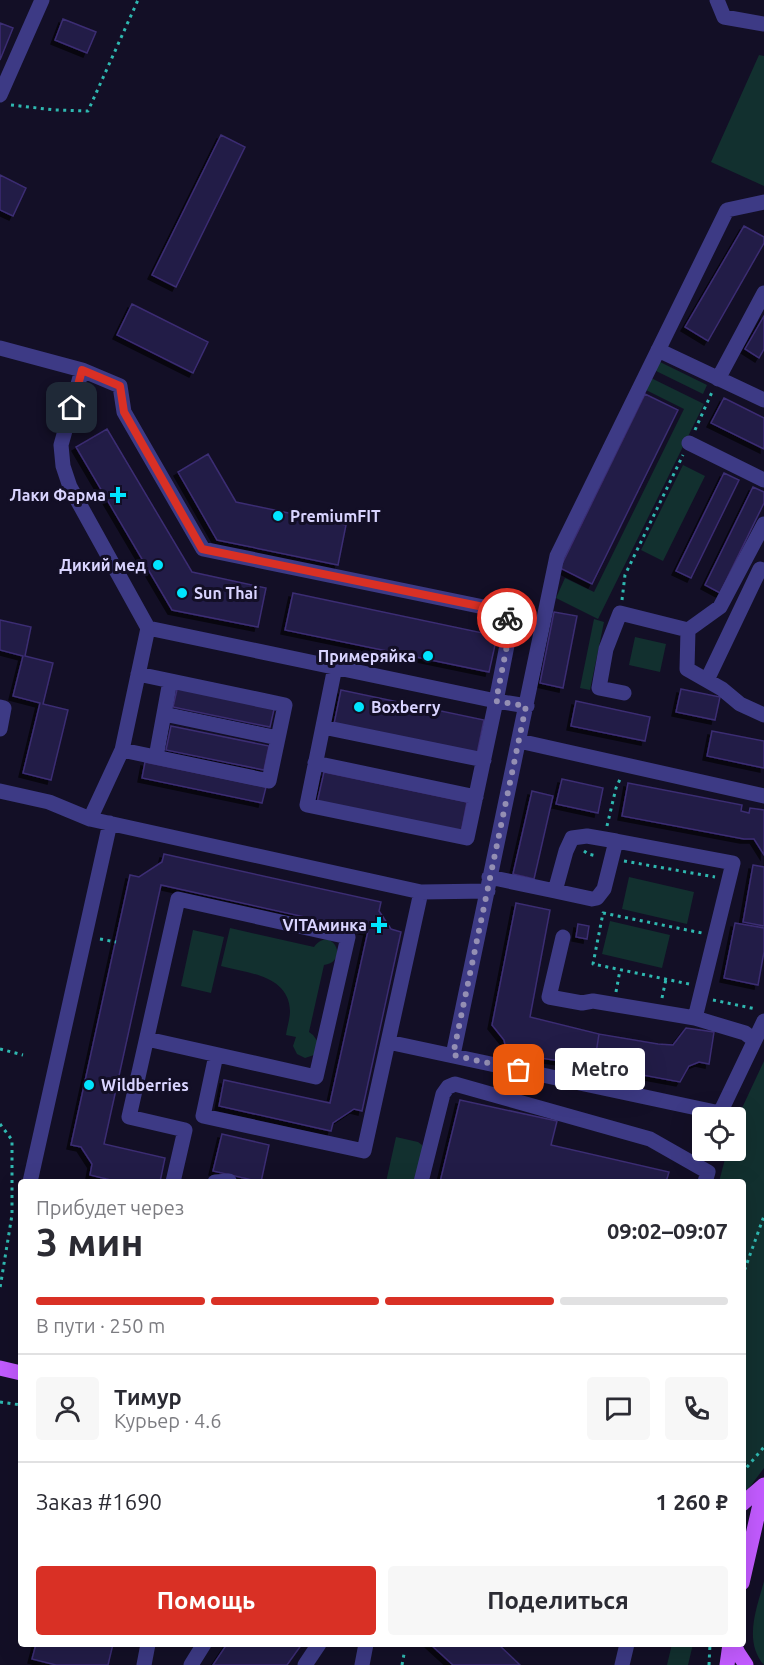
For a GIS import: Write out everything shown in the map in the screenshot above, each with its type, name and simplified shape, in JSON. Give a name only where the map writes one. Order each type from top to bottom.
[{"type":"main road","points":[[0,1368],[18,1372]]},
{"type":"main road","points":[[746,1501],[764,1485]]},
{"type":"main road","points":[[746,1566],[764,1493]]},
{"type":"main road","points":[[727,1665],[731,1647]]},
{"type":"main road","points":[[734,1647],[746,1665]]},
{"type":"lane","points":[[3,100],[42,0]]},
{"type":"lane","points":[[717,0],[724,17],[764,24]]},
{"type":"lane","points":[[453,1055],[557,556],[727,210],[764,202]]},
{"type":"lane","points":[[718,379],[764,293]]},
{"type":"lane","points":[[0,348],[82,370],[120,386],[124,412],[202,549],[503,611],[511,625],[467,838],[307,805],[335,667]]},
{"type":"lane","points":[[658,350],[764,400]]},
{"type":"lane","points":[[82,370],[61,445],[63,466],[70,487],[148,628],[122,750],[90,819]]},
{"type":"lane","points":[[689,443],[764,480]]},
{"type":"lane","points":[[624,693],[599,688],[606,649],[620,613],[688,630],[720,607],[764,524]]},
{"type":"lane","points":[[707,680],[760,569],[764,571]]},
{"type":"lane","points":[[148,628],[526,706]]},
{"type":"lane","points":[[688,630],[687,669],[722,688],[740,704],[764,715]]},
{"type":"lane","points":[[122,750],[269,781],[285,705],[138,674]]},
{"type":"lane","points":[[156,757],[170,681]]},
{"type":"lane","points":[[0,707],[4,708],[0,729]]},
{"type":"lane","points":[[164,714],[278,738]]},
{"type":"lane","points":[[323,727],[484,760]]},
{"type":"lane","points":[[519,741],[764,796]]},
{"type":"lane","points":[[315,763],[476,797]]},
{"type":"lane","points":[[0,791],[49,802],[90,819],[110,824],[421,892],[489,884],[597,898],[604,889],[612,858],[610,840]]},
{"type":"lane","points":[[31,1179],[110,824]]},
{"type":"lane","points":[[555,891],[572,838],[587,836],[733,863],[695,1018]]},
{"type":"lane","points":[[216,1055],[203,1116],[364,1151],[421,892]]},
{"type":"lane","points":[[147,1040],[316,1077],[348,937],[177,899],[129,1118],[185,1130],[174,1179]]},
{"type":"lane","points":[[563,938],[549,997],[582,1003],[592,1001],[695,1018],[745,1033],[754,1040]]},
{"type":"lane","points":[[388,1042],[720,1113],[764,1021]]},
{"type":"lane","points":[[422,1179],[443,1094],[448,1087],[454,1084],[650,1139],[708,1172],[706,1179]]},
{"type":"lane","points":[[144,1665],[147,1647]]},
{"type":"lane","points":[[191,1665],[202,1647]]},
{"type":"lane","points":[[305,1665],[317,1647]]},
{"type":"lane","points":[[362,1665],[365,1647]]},
{"type":"lane","points":[[622,1665],[626,1647]]},
{"type":"path","points":[[3,100],[55,110],[88,111],[138,0]]},
{"type":"path","points":[[620,613],[625,574],[718,379]]},
{"type":"path","points":[[610,840],[616,788],[620,778],[626,774]]},
{"type":"path","points":[[612,858],[729,880]]},
{"type":"path","points":[[715,935],[603,913],[592,964],[666,979],[701,992],[764,1010]]},
{"type":"path","points":[[613,1005],[620,970]]},
{"type":"path","points":[[658,1012],[666,979]]},
{"type":"path","points":[[0,1049],[23,1055]]},
{"type":"path","points":[[0,1124],[12,1140],[12,1215],[0,1288]]},
{"type":"path","points":[[746,1266],[764,1216]]},
{"type":"path","points":[[0,1402],[18,1405]]},
{"type":"path","points":[[746,1468],[764,1447]]},
{"type":"path","points":[[710,1647],[710,1665]]},
{"type":"path","points":[[402,1665],[404,1654]]},
{"type":"green space","points":[[759,55],[764,56],[764,186],[711,162]]},
{"type":"green space","points":[[658,361],[707,385],[703,394],[654,370]]},
{"type":"green space","points":[[649,377],[704,404],[598,619],[556,598],[565,578],[594,592],[684,409],[644,389]]},
{"type":"green space","points":[[683,465],[705,476],[663,561],[641,550]]},
{"type":"green space","points":[[594,619],[604,622],[590,690],[580,688]]},
{"type":"green space","points":[[635,637],[666,644],[660,672],[629,665]]},
{"type":"green space","points":[[629,877],[694,892],[687,924],[622,909]]},
{"type":"green space","points":[[610,921],[670,935],[662,968],[602,954]]},
{"type":"green space","points":[[230,928],[314,947],[320,941],[327,940],[336,946],[336,957],[332,962],[324,965],[309,1032],[318,1042],[314,1055],[305,1058],[297,1054],[293,1046],[296,1037],[286,1035],[290,1017],[288,999],[275,983],[254,974],[221,966]]},
{"type":"green space","points":[[193,930],[224,937],[211,993],[181,986]]},
{"type":"green space","points":[[764,1061],[764,1468],[746,1492],[746,1179],[720,1179],[724,1161],[746,1161],[746,1107],[742,1107]]},
{"type":"green space","points":[[396,1137],[422,1145],[416,1179],[387,1179]]},
{"type":"green space","points":[[764,1581],[764,1665],[754,1646],[753,1635],[755,1613]]},
{"type":"green space","points":[[671,1647],[692,1647],[688,1665],[667,1665]]},
{"type":"building","points":[[63,19],[96,32],[87,53],[55,40]]},
{"type":"building","points":[[0,23],[13,28],[0,60]]},
{"type":"building","points":[[221,135],[245,147],[176,287],[152,275]]},
{"type":"building","points":[[0,175],[26,188],[13,216],[0,210]]},
{"type":"building","points":[[744,226],[764,237],[764,243],[708,341],[685,327]]},
{"type":"building","points":[[132,304],[208,342],[193,373],[117,335]]},
{"type":"building","points":[[764,316],[764,349],[759,358],[745,349]]},
{"type":"building","points":[[645,394],[678,410],[592,584],[560,568]]},
{"type":"building","points":[[724,398],[764,418],[764,449],[711,423]]},
{"type":"building","points":[[107,429],[192,572],[266,588],[258,627],[172,610],[76,447]]},
{"type":"building","points":[[208,454],[236,502],[346,525],[338,565],[217,540],[178,472]]},
{"type":"building","points":[[724,473],[739,480],[691,578],[676,571]]},
{"type":"building","points":[[753,487],[764,492],[764,503],[720,593],[705,585]]},
{"type":"building","points":[[293,593],[497,636],[489,672],[285,630]]},
{"type":"building","points":[[554,612],[577,616],[563,688],[540,683]]},
{"type":"building","points":[[0,620],[31,627],[25,656],[53,663],[43,704],[68,710],[51,780],[23,773],[40,703],[13,696],[23,656],[0,650]]},
{"type":"building","points":[[178,685],[275,705],[270,727],[173,707]]},
{"type":"building","points":[[681,689],[720,697],[715,720],[676,712]]},
{"type":"building","points":[[341,690],[484,720],[477,754],[334,724]]},
{"type":"building","points":[[576,701],[650,717],[645,741],[571,726]]},
{"type":"building","points":[[171,726],[269,746],[264,770],[166,750]]},
{"type":"building","points":[[712,731],[764,741],[764,768],[707,756]]},
{"type":"building","points":[[145,762],[266,787],[262,803],[142,778]]},
{"type":"building","points":[[324,772],[467,802],[461,833],[317,803]]},
{"type":"building","points":[[562,779],[603,788],[598,813],[556,804]]},
{"type":"building","points":[[628,783],[742,805],[741,811],[749,813],[750,808],[764,810],[764,855],[754,839],[622,816]]},
{"type":"building","points":[[532,791],[553,796],[534,879],[513,874]]},
{"type":"building","points":[[164,854],[381,902],[379,911],[391,929],[401,932],[362,1111],[354,1109],[333,1123],[331,1131],[219,1106],[224,1080],[330,1103],[368,931],[161,885],[104,1144],[165,1158],[161,1179],[107,1179],[90,1175],[92,1164],[81,1147],[71,1145],[130,875],[139,877],[162,862]]},
{"type":"building","points":[[753,865],[764,867],[764,926],[743,922]]},
{"type":"building","points":[[516,903],[550,910],[530,1017],[599,1034],[594,1066],[507,1053],[504,1040],[492,1025]]},
{"type":"building","points":[[735,923],[764,928],[764,952],[758,985],[724,978]]},
{"type":"building","points":[[578,924],[589,926],[587,939],[576,937]]},
{"type":"building","points":[[686,1028],[714,1032],[709,1064],[699,1062],[689,1066],[680,1082],[594,1066],[599,1034],[673,1045]]},
{"type":"building","points":[[460,1100],[557,1121],[551,1145],[669,1172],[667,1179],[441,1179]]},
{"type":"building","points":[[222,1134],[269,1145],[262,1179],[248,1179],[213,1171]]},
{"type":"building","points":[[35,1647],[112,1647],[108,1665],[56,1665],[32,1659]]},
{"type":"building","points":[[225,1647],[300,1647],[287,1665],[213,1665]]},
{"type":"building","points":[[433,1647],[501,1647],[520,1665],[453,1665]]},
{"type":"way so far","points":[[507,618],[511,625],[496,701],[526,706],[453,1055],[519,1070]]},
{"type":"place","name":"Лаки Фарма","points":[[118,495]]},
{"type":"place","name":"PremiumFIT","points":[[278,516]]},
{"type":"place","name":"Дикий мед","points":[[158,565]]},
{"type":"place","name":"Sun Thai","points":[[182,593]]},
{"type":"place","name":"Примеряйка","points":[[428,656]]},
{"type":"place","name":"Boxberry","points":[[359,707]]},
{"type":"place","name":"VITAминка","points":[[379,925]]},
{"type":"place","name":"Metro","points":[[519,1070]]},
{"type":"place","name":"Wildberries","points":[[89,1085]]},
{"type":"route","points":[[72,408],[82,370],[120,386],[124,412],[202,549],[503,611],[507,618]]}]
